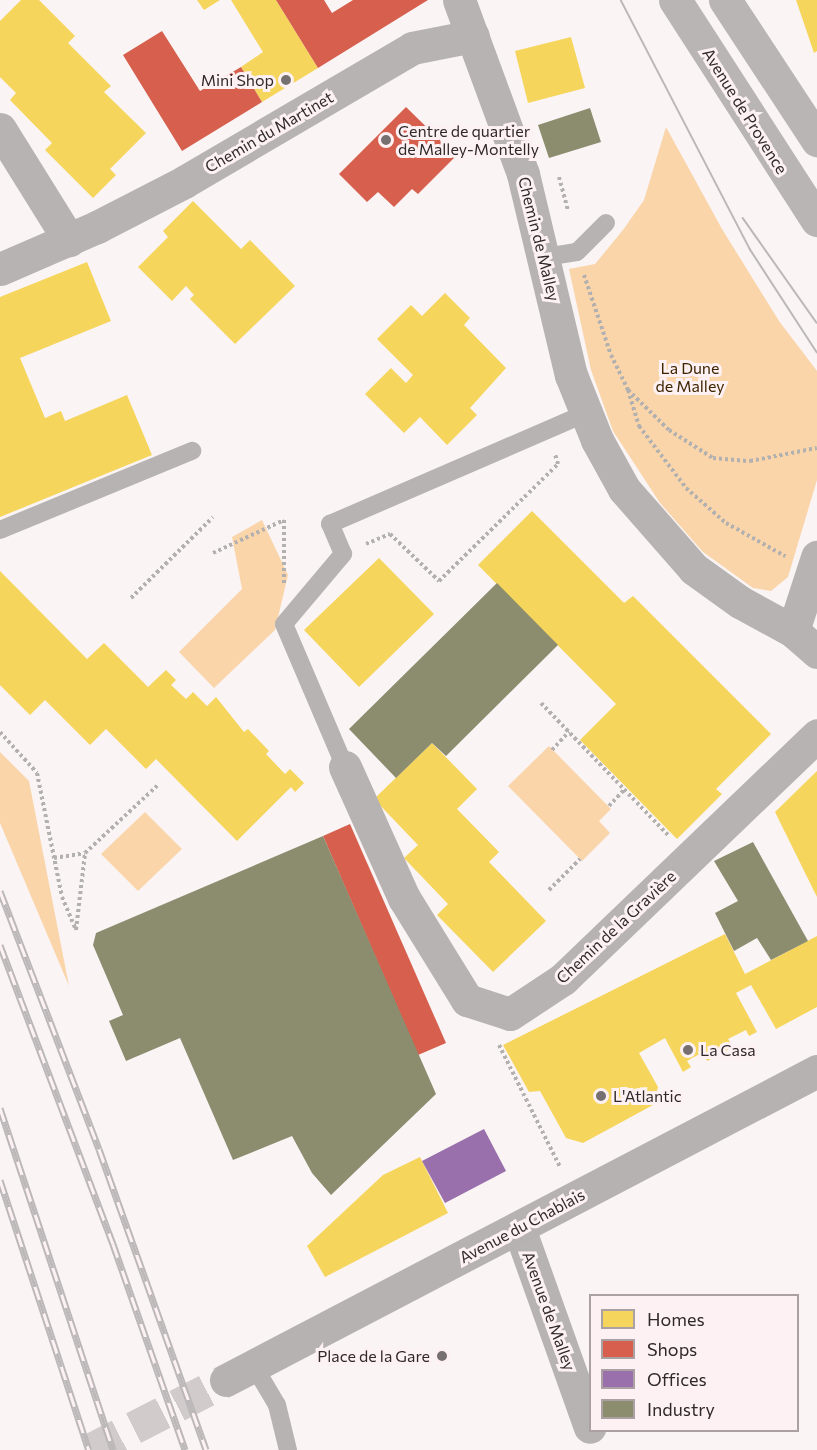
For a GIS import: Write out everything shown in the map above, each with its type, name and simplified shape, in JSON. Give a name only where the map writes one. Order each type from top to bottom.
[{"type":"main road","name":"Avenue de Provence","points":[[675,0],[752,123],[817,220]]},
{"type":"main road","points":[[725,0],[817,140]]},
{"type":"main road","name":"Avenue du Chablais","points":[[240,1373],[817,1071]]},
{"type":"street","name":"Chemin de Malley","points":[[459,0],[523,174],[545,257],[571,375],[586,413],[624,489],[662,537],[694,569],[740,602],[805,642]]},
{"type":"street","name":"Chemin du Martinet","points":[[0,269],[69,240],[184,182],[412,48],[473,36]]},
{"type":"street","points":[[0,129],[69,240]]},
{"type":"street","points":[[805,642],[815,564]]},
{"type":"street","name":"Chemin de la Gravière","points":[[345,767],[404,898],[467,1000],[510,1014],[563,980],[817,735]]},
{"type":"street","name":"Avenue de Malley","points":[[519,1228],[589,1423]]},
{"type":"street","name":"Avenue de Malley","points":[[592,1432],[599,1450]]},
{"type":"lane","points":[[545,257],[578,252],[606,223]]},
{"type":"lane","points":[[284,624],[343,554],[330,524],[586,413]]},
{"type":"lane","points":[[0,530],[192,451]]},
{"type":"lane","name":"Chemin de la Gravière","points":[[284,624],[345,767]]},
{"type":"lane","points":[[240,1373],[277,1405],[288,1450]]},
{"type":"path","points":[[523,174],[550,164],[563,182],[578,252],[610,355],[628,390],[639,426],[686,488],[726,524],[815,564]]},
{"type":"path","points":[[628,390],[669,430],[713,458],[750,461],[817,448]]},
{"type":"path","points":[[360,547],[390,534],[439,581],[558,464],[546,431]]},
{"type":"path","points":[[131,598],[213,517]]},
{"type":"path","points":[[213,553],[284,520],[284,624]]},
{"type":"path","points":[[541,703],[689,857]]},
{"type":"path","points":[[0,732],[38,773],[62,897],[76,930],[85,853]]},
{"type":"path","points":[[552,750],[569,732]]},
{"type":"path","points":[[54,858],[85,853],[159,784]]},
{"type":"path","points":[[609,806],[624,790]]},
{"type":"path","points":[[549,890],[580,859]]},
{"type":"path","points":[[479,1004],[575,1198]]},
{"type":"green space","name":"La Dune de Malley","points":[[666,127],[722,229],[779,321],[817,371],[817,480],[788,577],[771,591],[753,588],[703,552],[660,503],[613,431],[591,370],[569,269],[595,264],[644,200]]},
{"type":"green space","points":[[262,520],[288,575],[275,630],[214,688],[179,652],[242,589],[232,537]]},
{"type":"green space","points":[[549,746],[611,809],[599,821],[610,833],[582,861],[508,786]]},
{"type":"green space","points":[[0,752],[29,781],[69,986],[0,823]]},
{"type":"green space","points":[[145,812],[182,849],[138,891],[101,854]]},
{"type":"building: Homes","points":[[21,0],[39,0],[75,36],[68,43],[111,86],[104,92],[146,133],[110,169],[116,175],[93,198],[45,150],[52,143],[10,100],[16,93],[0,77],[0,21]]},
{"type":"building: Homes","points":[[197,0],[220,0],[204,10]]},
{"type":"building: Homes","points":[[231,0],[276,0],[318,68],[262,102],[241,67],[263,52]]},
{"type":"building: Homes","points":[[796,0],[817,0],[817,51],[814,53]]},
{"type":"building: Homes","points":[[571,37],[585,88],[528,103],[515,51]]},
{"type":"building: Homes","points":[[193,201],[241,249],[250,240],[295,286],[235,344],[190,299],[194,295],[186,286],[172,301],[138,267],[168,237],[163,231]]},
{"type":"building: Homes","points":[[87,262],[111,321],[20,358],[45,418],[61,411],[65,421],[127,395],[152,455],[0,517],[0,297]]},
{"type":"building: Homes","points":[[445,293],[470,318],[464,325],[506,368],[470,408],[477,415],[447,445],[420,417],[404,433],[365,394],[391,368],[406,383],[413,375],[377,339],[411,305],[422,316]]},
{"type":"building: Homes","points":[[532,511],[624,603],[633,596],[771,734],[716,789],[722,794],[677,839],[580,740],[616,704],[478,565]]},
{"type":"building: Homes","points":[[379,558],[434,614],[359,687],[304,630]]},
{"type":"building: Homes","points":[[0,571],[87,659],[104,643],[148,687],[166,670],[176,680],[171,685],[186,699],[193,692],[207,706],[216,697],[244,732],[248,729],[269,751],[266,754],[285,774],[290,769],[304,783],[295,792],[291,787],[237,841],[156,759],[146,769],[106,729],[90,745],[45,700],[30,715],[0,685]]},
{"type":"building: Homes","points":[[432,743],[477,789],[457,809],[499,852],[489,862],[546,921],[493,972],[437,915],[448,904],[404,858],[418,845],[374,799]]},
{"type":"building: Homes","points":[[817,771],[817,897],[775,812]]},
{"type":"building: Homes","points":[[725,934],[745,974],[817,936],[817,1007],[776,1029],[751,985],[736,993],[757,1032],[749,1036],[746,1030],[728,1039],[733,1047],[707,1061],[703,1052],[687,1061],[691,1067],[683,1072],[665,1038],[639,1053],[658,1087],[653,1105],[583,1143],[566,1138],[540,1091],[529,1092],[503,1045]]},
{"type":"building: Homes","points":[[420,1157],[448,1213],[325,1277],[307,1246],[383,1175]]},
{"type":"building: Shops","points":[[276,0],[324,0],[332,13],[353,0],[428,0],[318,68]]},
{"type":"building: Shops","points":[[162,31],[200,91],[241,67],[262,102],[182,151],[123,55]]},
{"type":"building: Shops","points":[[406,107],[456,156],[418,194],[412,189],[394,207],[378,192],[367,202],[339,174]]},
{"type":"building: Shops","points":[[350,824],[446,1043],[418,1055],[323,836]]},
{"type":"building: Offices","points":[[484,1129],[506,1171],[445,1203],[422,1161]]},
{"type":"building: Industry","points":[[590,108],[601,142],[549,158],[538,125]]},
{"type":"building: Industry","points":[[497,583],[558,645],[446,756],[432,743],[396,778],[349,729]]},
{"type":"building: Industry","points":[[323,836],[436,1094],[331,1195],[312,1173],[292,1136],[233,1160],[180,1038],[126,1061],[109,1021],[123,1015],[93,945],[96,933]]},
{"type":"building: Industry","points":[[753,842],[808,941],[771,960],[757,938],[734,951],[715,913],[738,901],[714,861]]},
{"type":"tunnel","points":[[90,1450],[226,1380]]},
{"type":"tram line","points":[[621,0],[750,249],[817,352]]},
{"type":"tram line","points":[[743,218],[817,323]]},
{"type":"railway","points":[[0,891],[99,1149],[206,1450]]},
{"type":"railway","points":[[0,945],[113,1244],[185,1450]]},
{"type":"railway","points":[[0,1108],[113,1450]]},
{"type":"railway","points":[[0,1180],[89,1450]]},
{"type":"place","name":"Mini Shop","points":[[286,80]]},
{"type":"place","name":"Centre de quartier de Malley-Montelly","points":[[386,140]]},
{"type":"place","name":"La Casa","points":[[688,1050]]},
{"type":"place","name":"L'Atlantic","points":[[601,1096]]},
{"type":"place","name":"Place de la Gare","points":[[442,1356]]}]
